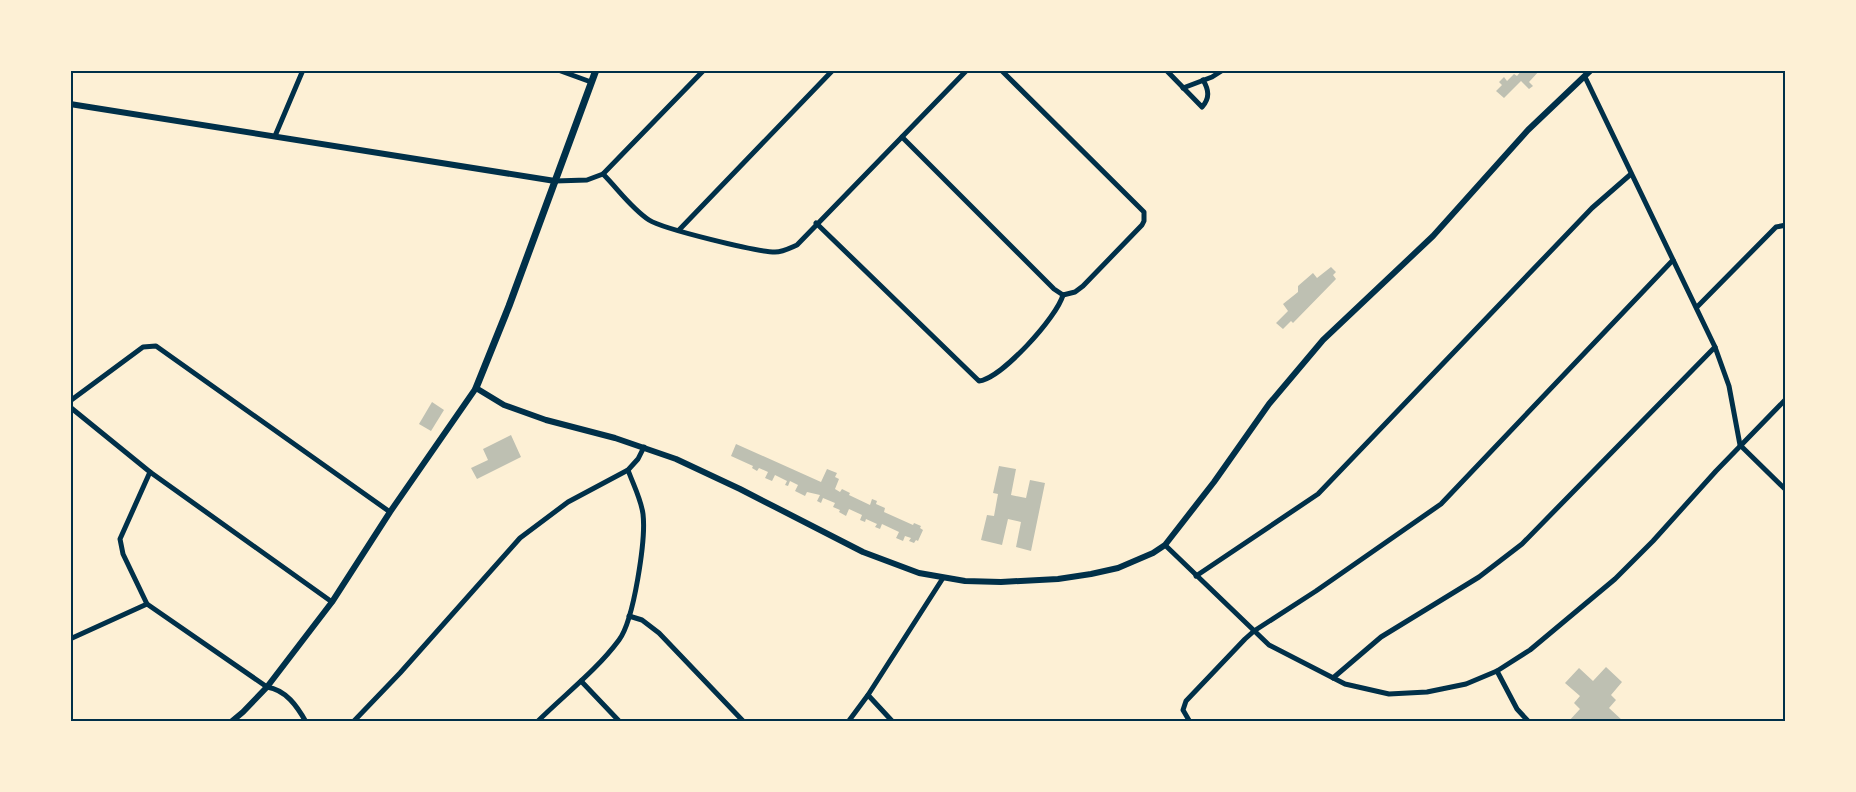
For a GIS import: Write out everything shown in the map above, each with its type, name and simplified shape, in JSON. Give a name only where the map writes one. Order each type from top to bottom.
[{"type":"main road","points":[[476,388],[509,306],[596,70]]},
{"type":"street","points":[[275,136],[303,70]]},
{"type":"street","points":[[558,70],[591,81]]},
{"type":"street","points":[[70,104],[555,181],[587,180],[603,174],[704,70]]},
{"type":"street","points":[[679,230],[833,70]]},
{"type":"street","points":[[603,174],[643,216],[654,223],[778,252],[797,245],[967,70]]},
{"type":"street","points":[[902,137],[1054,289],[1063,295],[1080,289],[1141,227],[1144,215],[1141,207],[1001,70]]},
{"type":"street","points":[[1166,70],[1202,107],[1208,97],[1208,88],[1203,80]]},
{"type":"street","points":[[1183,88],[1223,70]]},
{"type":"street","points":[[231,722],[267,687],[332,602],[390,512],[476,388],[504,405],[546,420],[644,447],[676,459],[863,552],[900,567],[943,578],[1001,582],[1091,574],[1134,562],[1165,545],[1215,482],[1269,404],[1323,340],[1433,236],[1528,130],[1591,70]]},
{"type":"street","points":[[1585,77],[1715,347],[1729,386],[1740,445],[1785,490]]},
{"type":"street","points":[[1196,576],[1318,494],[1592,208],[1631,174]]},
{"type":"street","points":[[816,223],[979,381],[993,376],[1041,331],[1058,308],[1063,295]]},
{"type":"street","points":[[1697,307],[1776,227],[1785,225]]},
{"type":"street","points":[[1190,722],[1184,710],[1186,701],[1254,631],[1441,504],[1499,440],[1673,260]]},
{"type":"street","points":[[70,401],[143,348],[156,346],[390,512]]},
{"type":"street","points":[[1333,678],[1381,637],[1479,577],[1522,544],[1715,347]]},
{"type":"street","points":[[1165,545],[1276,650],[1333,678],[1360,688],[1400,694],[1427,692],[1466,684],[1497,671],[1530,650],[1615,579],[1785,399]]},
{"type":"street","points":[[70,407],[150,472],[332,602]]},
{"type":"street","points":[[353,722],[394,680],[520,538],[568,502],[628,470],[638,459],[644,447]]},
{"type":"street","points":[[537,722],[619,641],[629,616],[641,552],[643,524],[641,507],[628,470]]},
{"type":"street","points":[[150,472],[121,533],[120,544],[147,604],[267,687],[282,692],[296,706],[306,722]]},
{"type":"street","points":[[848,722],[868,695],[943,578]]},
{"type":"street","points":[[70,639],[147,604]]},
{"type":"street","points":[[629,616],[642,620],[659,633],[744,722]]},
{"type":"street","points":[[1497,671],[1517,709],[1529,722]]},
{"type":"street","points":[[581,681],[620,722]]},
{"type":"street","points":[[868,695],[893,722]]},
{"type":"building","points":[[1522,70],[1540,70],[1529,82],[1533,86],[1529,89],[1521,81],[1504,98],[1496,91],[1502,85],[1499,82],[1504,77],[1507,81],[1514,74],[1517,76]]},
{"type":"building","points":[[1331,267],[1336,272],[1333,275],[1336,279],[1293,323],[1291,321],[1283,329],[1276,323],[1288,311],[1283,304],[1298,292],[1298,286],[1313,273],[1317,278]]},
{"type":"building","points":[[432,402],[444,410],[431,431],[419,424]]},
{"type":"building","points":[[511,435],[521,457],[477,479],[471,468],[488,460],[483,449]]},
{"type":"building","points":[[736,444],[821,482],[827,469],[837,473],[835,477],[839,479],[835,489],[840,492],[842,489],[870,505],[872,499],[877,501],[876,504],[885,508],[884,512],[913,525],[914,523],[921,526],[923,530],[918,541],[914,543],[909,541],[911,538],[905,536],[903,541],[896,538],[899,532],[882,524],[880,529],[875,527],[877,524],[866,519],[865,522],[860,520],[862,515],[849,509],[846,516],[833,507],[835,503],[823,498],[821,503],[817,501],[820,495],[807,492],[805,496],[795,491],[798,485],[790,481],[788,486],[785,485],[787,481],[775,475],[772,481],[765,478],[768,472],[759,468],[757,471],[752,468],[753,466],[731,456]]},
{"type":"building","points":[[999,466],[1016,469],[1011,495],[1026,498],[1030,480],[1045,483],[1031,551],[1016,547],[1021,522],[1008,519],[1002,545],[981,540],[987,515],[994,516],[998,494],[993,493]]},
{"type":"building","points":[[1606,667],[1622,682],[1611,695],[1616,700],[1609,708],[1624,722],[1568,722],[1580,709],[1574,703],[1580,696],[1565,683],[1579,668],[1593,681]]}]
